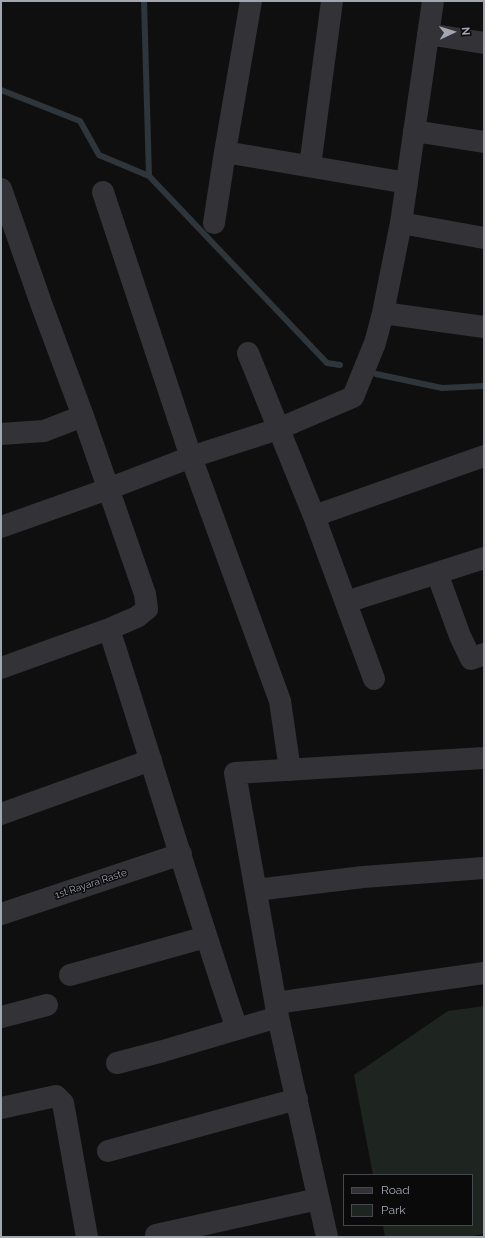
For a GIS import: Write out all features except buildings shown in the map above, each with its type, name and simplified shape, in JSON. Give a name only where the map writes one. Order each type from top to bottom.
[{"type":"street","points":[[214,223],[251,1]]},
{"type":"street","points":[[310,166],[332,1]]},
{"type":"street","points":[[1,527],[108,489],[191,457],[278,429],[353,397],[375,343],[383,313],[401,223],[433,1]]},
{"type":"street","points":[[428,34],[484,43]]},
{"type":"street","points":[[414,130],[484,142]]},
{"type":"street","points":[[225,152],[407,183]]},
{"type":"street","points":[[1,189],[83,416],[145,594],[147,609],[137,617],[109,629],[1,668]]},
{"type":"street","points":[[103,192],[191,457],[280,701],[290,770]]},
{"type":"street","points":[[401,223],[484,238]]},
{"type":"street","points":[[383,313],[484,327]]},
{"type":"street","points":[[248,353],[314,516],[374,679]]},
{"type":"street","points":[[1,434],[44,431],[83,416]]},
{"type":"street","points":[[314,516],[484,456]]},
{"type":"street","points":[[346,602],[484,558]]},
{"type":"street","points":[[437,573],[460,636],[471,659],[484,654]]},
{"type":"street","points":[[109,629],[181,854],[206,938],[237,1029]]},
{"type":"street","points":[[328,1237],[318,1199],[277,1010],[235,773],[484,758]]},
{"type":"street","points":[[1,814],[151,760]]},
{"type":"street","name":"1st Rayara Raste","points":[[1,914],[181,854]]},
{"type":"street","points":[[256,890],[362,877],[484,868]]},
{"type":"street","points":[[70,975],[206,938]]},
{"type":"street","points":[[117,1063],[237,1029],[277,1010],[484,972]]},
{"type":"street","points":[[1,1018],[47,1005]]},
{"type":"street","points":[[1,1108],[56,1096],[63,1103],[87,1237]]},
{"type":"street","points":[[108,1151],[297,1100]]},
{"type":"street","points":[[156,1235],[318,1199]]},
{"type":"green space","points":[[484,1006],[484,1234],[467,1237],[385,1237],[383,1226],[473,1226],[473,1174],[373,1174],[354,1075],[448,1011]]},
{"type":"waterway","points":[[144,1],[149,176]]},
{"type":"waterway","points":[[1,90],[80,121],[99,155],[149,176],[327,363],[340,365]]},
{"type":"waterway","points":[[376,374],[442,388],[484,386]]}]
